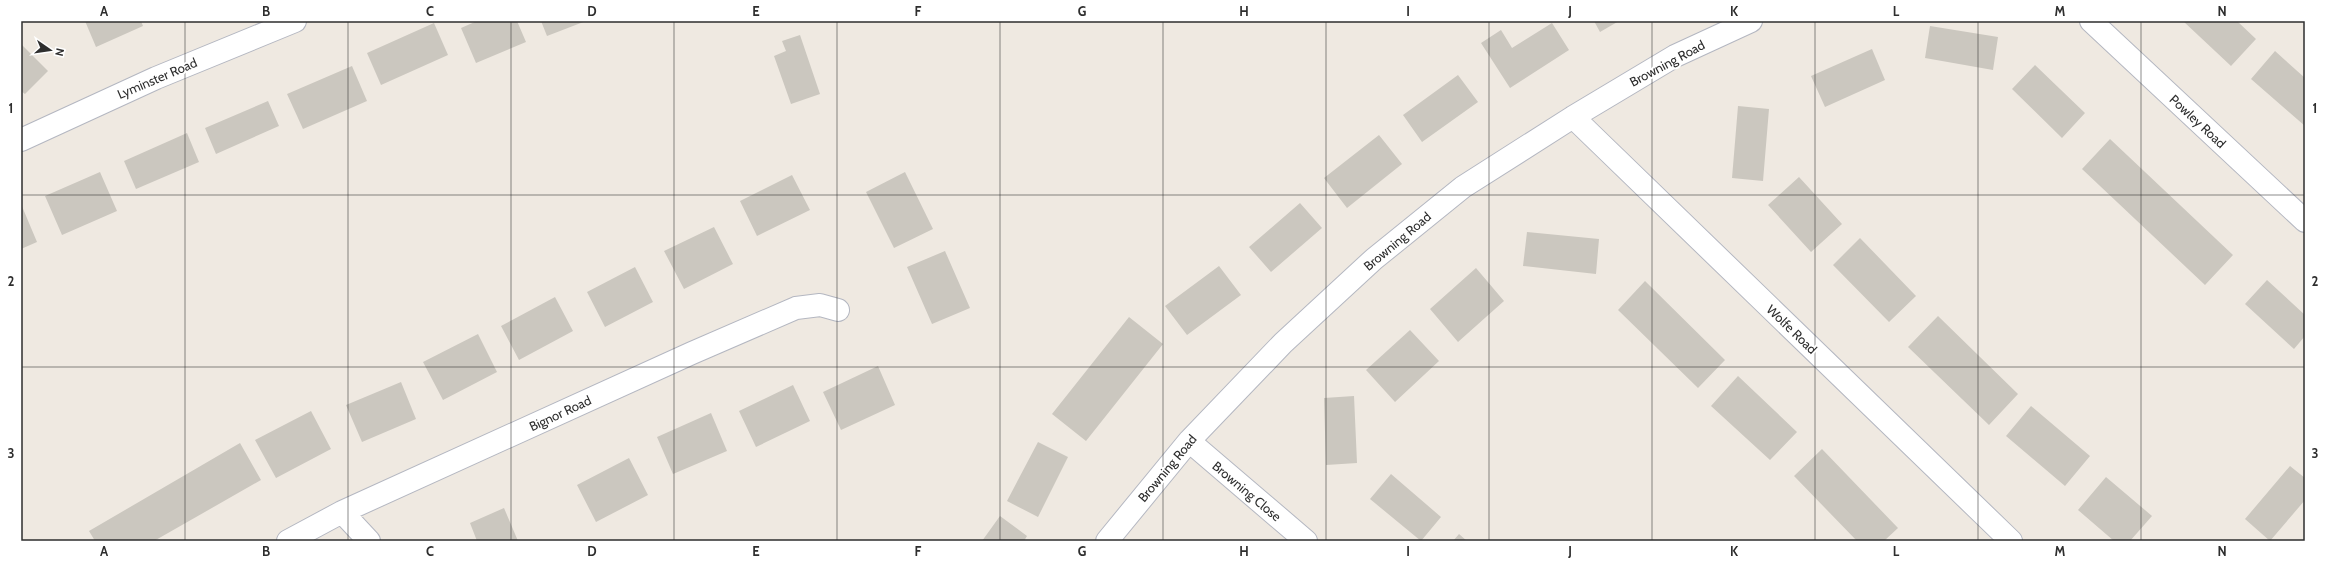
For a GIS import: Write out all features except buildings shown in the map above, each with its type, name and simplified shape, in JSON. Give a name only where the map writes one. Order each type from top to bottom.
[{"type":"street","name":"Lyminster Road","points":[[21,140],[156,78],[295,21]]},
{"type":"street","name":"Browning Road","points":[[1107,541],[1189,441],[1283,343],[1374,259],[1463,187],[1573,117],[1675,56],[1751,21]]},
{"type":"street","name":"Powley Road","points":[[2091,21],[2305,222]]},
{"type":"street","name":"Wolfe Road","points":[[1573,117],[2012,541]]},
{"type":"street","name":"Bignor Road","points":[[288,541],[342,512],[692,353],[796,308],[820,306],[838,310]]},
{"type":"street","name":"Browning Close","points":[[1189,441],[1306,541]]},
{"type":"street","points":[[342,512],[369,541]]}]
